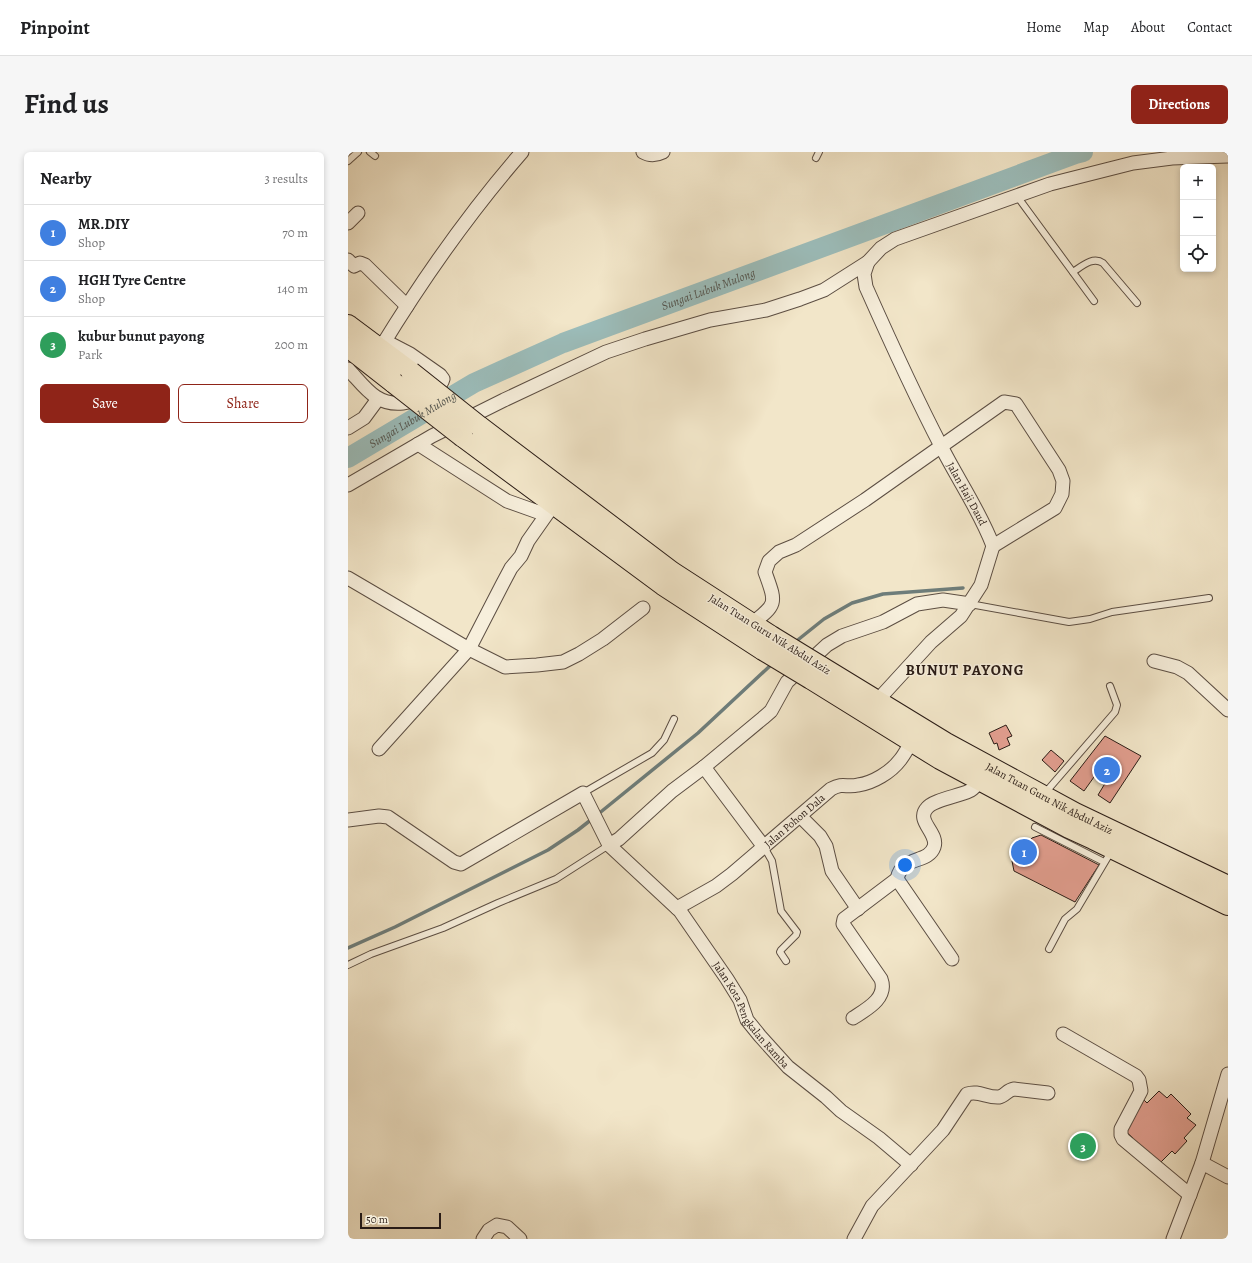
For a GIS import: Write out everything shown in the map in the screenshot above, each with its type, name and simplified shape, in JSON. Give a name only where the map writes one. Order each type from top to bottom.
[{"type":"main road","name":"Jalan Tuan Guru Nik Abdul Aziz","points":[[348,326],[383,345],[411,372],[479,426],[672,572],[751,624],[767,643]]},
{"type":"main road","name":"Jalan Tuan Guru Nik Abdul Aziz","points":[[348,347],[552,508],[663,586],[767,643],[815,673],[940,759],[1069,828],[1093,839],[1108,855],[1228,905]]},
{"type":"main road","name":"Jalan Tuan Guru Nik Abdul Aziz","points":[[815,673],[877,701],[946,743],[1043,796],[1228,886]]},
{"type":"main road","points":[[1085,817],[1082,823],[1084,829],[1093,839]]},
{"type":"street","points":[[348,369],[378,399],[389,404],[411,402],[430,393],[442,384],[443,379],[440,375],[410,354],[383,345],[407,306],[491,188],[522,152]]},
{"type":"street","points":[[643,152],[657,155],[663,152]]},
{"type":"street","points":[[348,485],[418,444],[504,400],[606,352],[646,338],[710,320],[766,310],[824,290],[868,262],[881,248],[895,239],[1050,184],[1133,163],[1172,158],[1228,156]]},
{"type":"street","points":[[348,223],[358,214]]},
{"type":"street","points":[[348,260],[354,266],[360,263],[365,265],[407,306]]},
{"type":"street","name":"Jalan Haji Daud","points":[[868,262],[864,274],[866,287],[905,375],[941,447],[981,518],[993,546]]},
{"type":"street","points":[[348,428],[364,418],[378,399]]},
{"type":"street","points":[[751,624],[768,611],[773,602],[765,572],[769,561],[779,552],[796,545],[865,500],[1004,402],[1016,404],[1059,470],[1063,481],[1062,494],[1056,508],[993,546],[981,585],[970,604],[961,616],[931,642],[877,701]]},
{"type":"street","points":[[418,444],[507,501],[538,512],[552,508]]},
{"type":"street","points":[[379,749],[469,648],[505,579],[521,556],[528,541],[552,508]]},
{"type":"street","points":[[348,578],[469,648],[505,667],[563,662],[603,639],[643,608]]},
{"type":"street","points":[[609,845],[619,839],[672,791],[704,767],[771,711],[787,682],[827,645],[842,636],[883,622],[917,604],[943,600],[970,604]]},
{"type":"street","points":[[1154,661],[1177,667],[1188,673],[1228,710]]},
{"type":"street","name":"Jalan Pohon Dala","points":[[676,908],[716,886],[732,874],[831,789],[839,785],[860,785],[872,781],[890,770],[900,760],[912,741]]},
{"type":"street","points":[[704,767],[764,847]]},
{"type":"street","points":[[853,1018],[873,1005],[882,991],[883,985],[881,979],[843,924],[846,917],[897,879],[898,874],[904,865],[928,855],[934,847],[935,839],[924,821],[923,815],[926,808],[932,804],[970,791],[980,780]]},
{"type":"street","points":[[348,820],[380,816],[388,817],[454,862],[461,864],[583,793]]},
{"type":"street","name":"Jalan Kota Pengkalan Ramba","points":[[583,793],[609,845],[680,911],[728,979],[740,1000],[747,1020],[760,1036],[788,1067],[841,1111],[879,1138],[912,1165]]},
{"type":"street","points":[[800,816],[820,836],[826,846],[832,871],[858,909]]},
{"type":"street","points":[[897,879],[952,959]]},
{"type":"street","points":[[1063,1034],[1136,1076],[1139,1080],[1141,1091],[1121,1129],[1121,1135],[1123,1139],[1190,1195]]},
{"type":"street","points":[[1173,1239],[1202,1163],[1228,1074]]},
{"type":"street","points":[[854,1239],[872,1206],[912,1165],[943,1130],[966,1094],[973,1092],[998,1097],[1004,1095],[1010,1090],[1048,1093]]},
{"type":"street","points":[[1202,1163],[1228,1178]]},
{"type":"street","points":[[483,1239],[489,1230],[497,1225],[507,1227],[520,1239]]},
{"type":"lane","points":[[348,161],[358,152]]},
{"type":"lane","points":[[816,158],[819,152]]},
{"type":"lane","points":[[1017,196],[1094,301]]},
{"type":"lane","points":[[1073,272],[1092,260],[1099,260],[1137,302]]},
{"type":"lane","points":[[970,604],[1069,622],[1090,619],[1112,612],[1209,598]]},
{"type":"lane","points":[[1043,796],[1079,752],[1115,712],[1116,706],[1110,686]]},
{"type":"lane","points":[[583,793],[652,753],[664,740],[674,719]]},
{"type":"lane","points":[[1035,827],[1108,855],[1077,909],[1065,919],[1049,949]]},
{"type":"lane","points":[[348,965],[371,954],[443,928],[556,879],[609,845]]},
{"type":"lane","points":[[764,847],[772,861],[782,911],[798,932],[780,952],[786,961]]},
{"type":"building","points":[[1006,725],[1012,736],[1007,738],[1010,745],[999,750],[997,743],[994,744],[989,733]]},
{"type":"building","points":[[1105,736],[1141,756],[1110,803],[1098,795],[1118,762],[1109,756],[1084,791],[1070,781]]},
{"type":"building","points":[[1051,750],[1064,761],[1055,772],[1042,760]]},
{"type":"building","points":[[1041,835],[1099,865],[1075,902],[1014,871],[1012,861],[1032,838]]},
{"type":"building","points":[[1159,1091],[1167,1098],[1171,1094],[1191,1114],[1187,1118],[1196,1125],[1184,1138],[1187,1141],[1175,1154],[1172,1151],[1159,1164],[1129,1142],[1133,1138],[1123,1129],[1135,1116],[1132,1113],[1144,1100],[1147,1103]]},
{"type":"waterway","name":"Sungai Lubuk Mulong","points":[[348,458],[474,383],[563,343],[1083,152]]},
{"type":"waterway","points":[[794,643],[824,619],[852,603],[883,594],[963,588]]},
{"type":"waterway","points":[[597,815],[698,733],[772,664]]},
{"type":"waterway","points":[[348,948],[395,927],[548,850],[592,819]]},
{"type":"place","name":"HGH Tyre Centre","points":[[1107,770]]},
{"type":"place","name":"MR.DIY","points":[[1024,852]]},
{"type":"place","name":"kubur bunut payong","points":[[1083,1146]]},
{"type":"district","name":"BUNUT PAYONG","points":[[965,670]]}]
